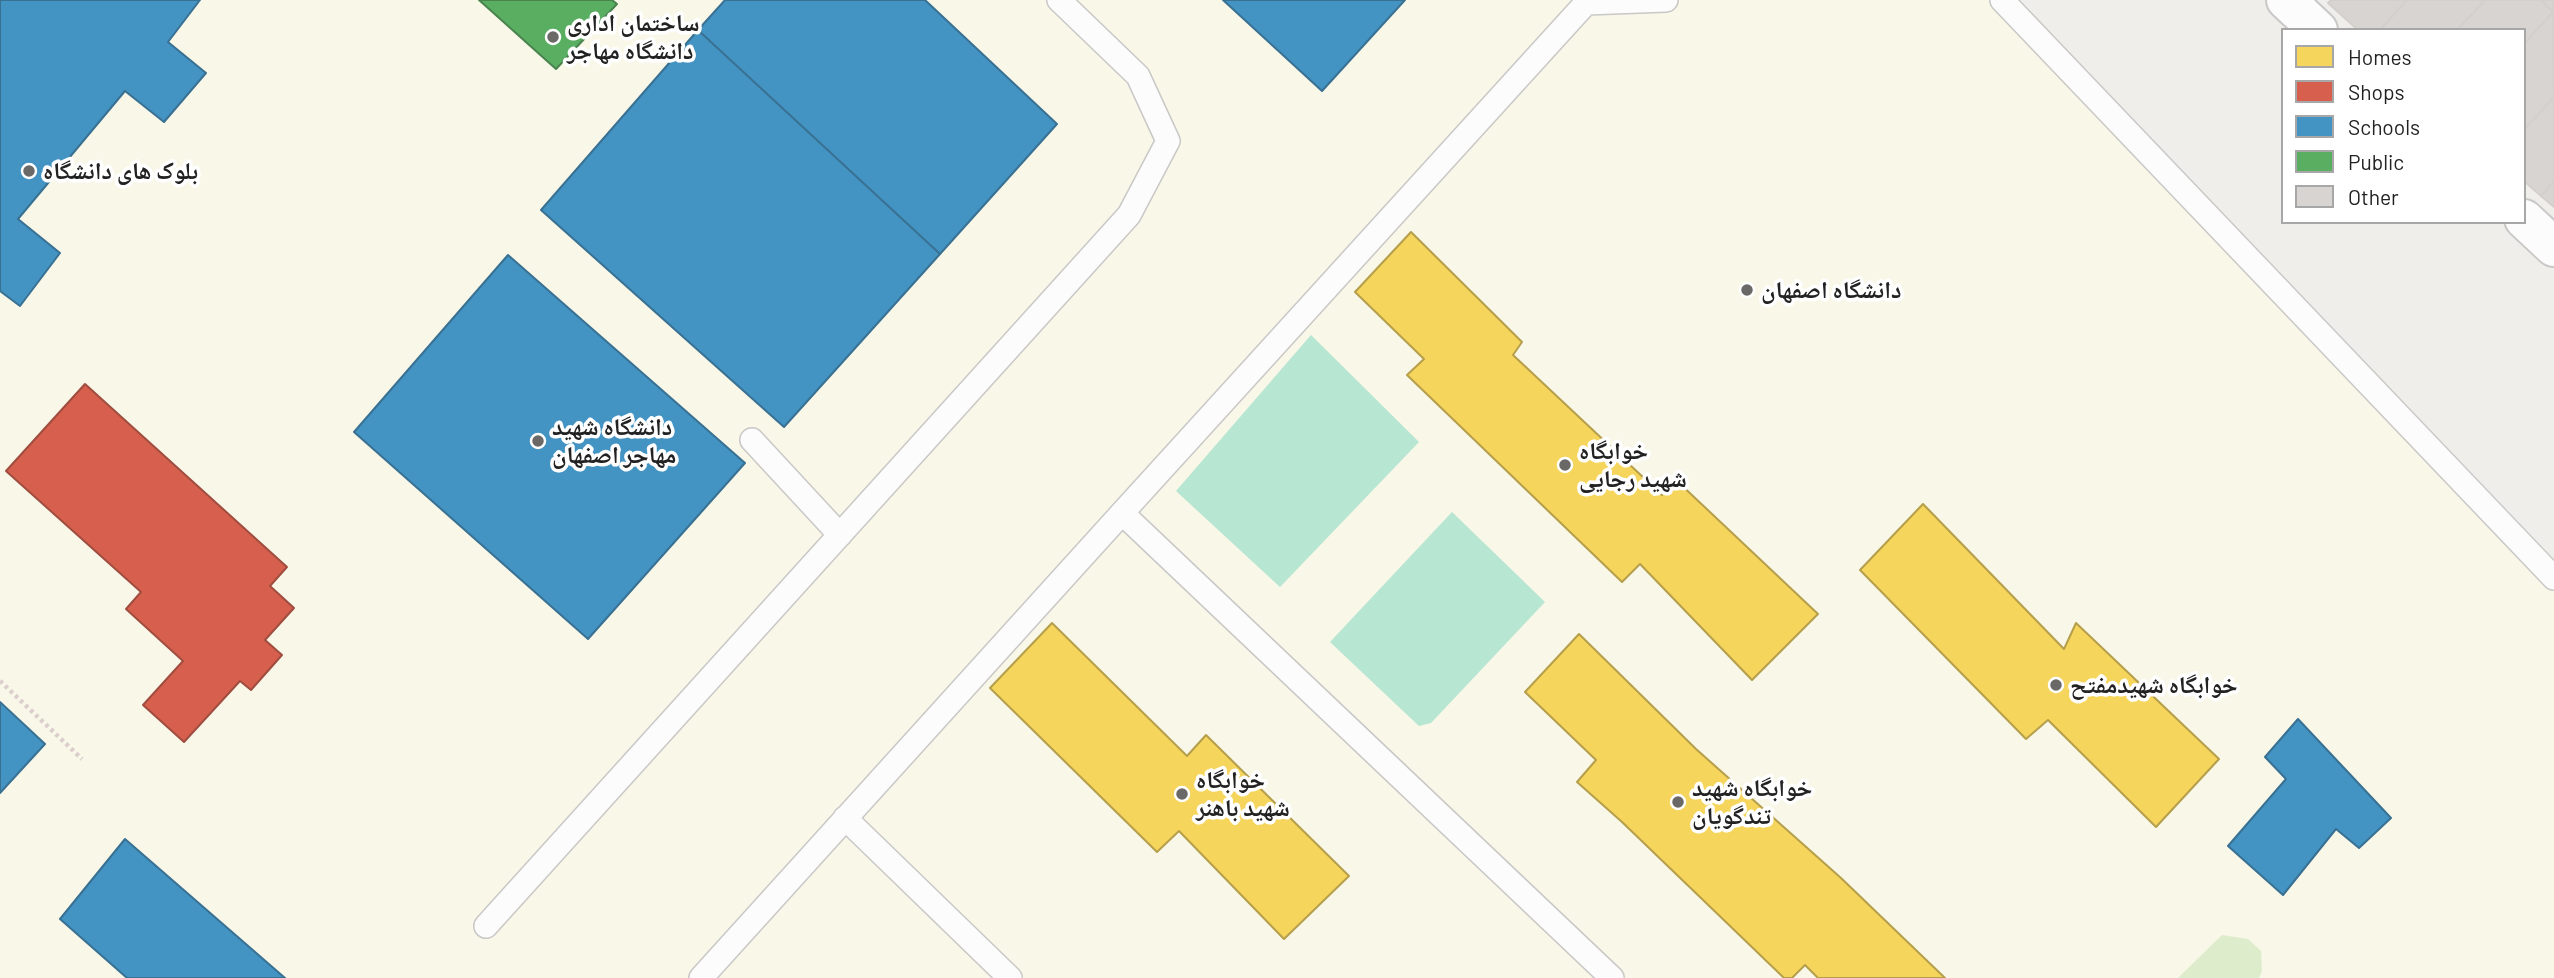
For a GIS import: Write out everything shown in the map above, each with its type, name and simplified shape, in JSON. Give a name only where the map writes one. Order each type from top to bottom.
[{"type":"street","points":[[2286,0],[2316,28]]},
{"type":"street","points":[[2526,221],[2554,247]]},
{"type":"lane","points":[[486,926],[1129,215],[1168,141],[1138,76],[1059,0]]},
{"type":"lane","points":[[701,978],[1586,3],[1666,0]]},
{"type":"lane","points":[[2002,0],[2554,578]]},
{"type":"lane","points":[[752,440],[840,535]]},
{"type":"lane","points":[[1122,513],[1612,978]]},
{"type":"lane","points":[[845,818],[1010,978]]},
{"type":"path","points":[[0,681],[82,759]]},
{"type":"shaded area","points":[[0,0],[2001,0],[2554,581],[2554,978],[0,978]]},
{"type":"green space","points":[[1311,335],[1419,442],[1280,587],[1176,491]]},
{"type":"green space","points":[[1452,512],[1545,602],[1431,723],[1419,726],[1330,642]]},
{"type":"green space","points":[[2222,935],[2248,939],[2261,951],[2262,971],[2259,978],[2178,978]]},
{"type":"building: Homes","name":"خوابگاه شهید رجایی","points":[[1411,232],[1522,342],[1513,355],[1662,495],[1676,480],[1818,614],[1752,680],[1640,564],[1622,582],[1407,375],[1424,359],[1355,292]]},
{"type":"building: Homes","name":"خوابگاه شهیدمفتح","points":[[1923,504],[2064,649],[2076,623],[2219,759],[2156,827],[2048,720],[2026,739],[1860,570]]},
{"type":"building: Homes","name":"خوابگاه شهید باهنر","points":[[1052,623],[1187,756],[1206,735],[1349,876],[1284,939],[1179,831],[1157,852],[990,688]]},
{"type":"building: Homes","name":"خوابگاه شهید تندگویان","points":[[1579,634],[1696,749],[1841,878],[1945,978],[1818,978],[1805,965],[1792,978],[1784,978],[1577,782],[1596,760],[1525,692]]},
{"type":"building: Shops","points":[[85,384],[287,567],[270,586],[294,608],[265,640],[282,655],[251,690],[240,681],[184,742],[143,705],[183,661],[126,609],[141,592],[6,471]]},
{"type":"building: Schools","name":"بلوک های دانشگاه","points":[[0,0],[200,0],[168,42],[206,73],[164,122],[125,91],[18,219],[60,253],[20,306],[0,291]]},
{"type":"building: Schools","points":[[725,0],[925,0],[1057,124],[940,254],[698,30]]},
{"type":"building: Schools","points":[[1223,0],[1405,0],[1322,91]]},
{"type":"building: Schools","points":[[698,30],[940,254],[784,427],[541,210]]},
{"type":"building: Schools","points":[[508,255],[745,463],[588,639],[354,432]]},
{"type":"building: Schools","points":[[0,702],[45,744],[0,793]]},
{"type":"building: Schools","points":[[2298,719],[2391,818],[2359,848],[2336,829],[2283,895],[2228,846],[2286,779],[2265,757]]},
{"type":"building: Schools","points":[[125,839],[285,978],[127,978],[60,919]]},
{"type":"building: Public","name":"ساختمان اداری دانشگاه مهاجر","points":[[479,0],[612,0],[617,4],[556,69]]},
{"type":"building: Other","points":[[2331,0],[2407,0],[2382,28],[2356,28],[2328,3]]},
{"type":"building: Other","points":[[2407,0],[2485,0],[2459,28],[2382,28]]},
{"type":"building: Other","points":[[2485,0],[2541,0],[2553,12],[2526,42],[2526,28],[2459,28]]},
{"type":"building: Other","points":[[2541,0],[2554,0],[2553,12]]},
{"type":"building: Other","points":[[2553,12],[2554,97],[2526,128],[2526,42]]},
{"type":"building: Other","points":[[2554,97],[2554,181],[2541,196],[2526,183],[2526,128]]},
{"type":"building: Other","points":[[2554,181],[2554,207],[2541,196]]},
{"type":"place","name":"ساختمان اداری دانشگاه مهاجر","points":[[553,37]]},
{"type":"place","name":"بلوک های دانشگاه","points":[[29,171]]},
{"type":"place","name":"دانشگاه اصفهان","points":[[1747,290]]},
{"type":"place","name":"دانشگاه شهید مهاجر اصفهان","points":[[538,441]]},
{"type":"place","name":"خوابگاه شهید رجایی","points":[[1565,465]]},
{"type":"place","name":"خوابگاه شهیدمفتح","points":[[2056,685]]},
{"type":"place","name":"خوابگاه شهید باهنر","points":[[1182,794]]},
{"type":"place","name":"خوابگاه شهید تندگویان","points":[[1678,802]]}]
